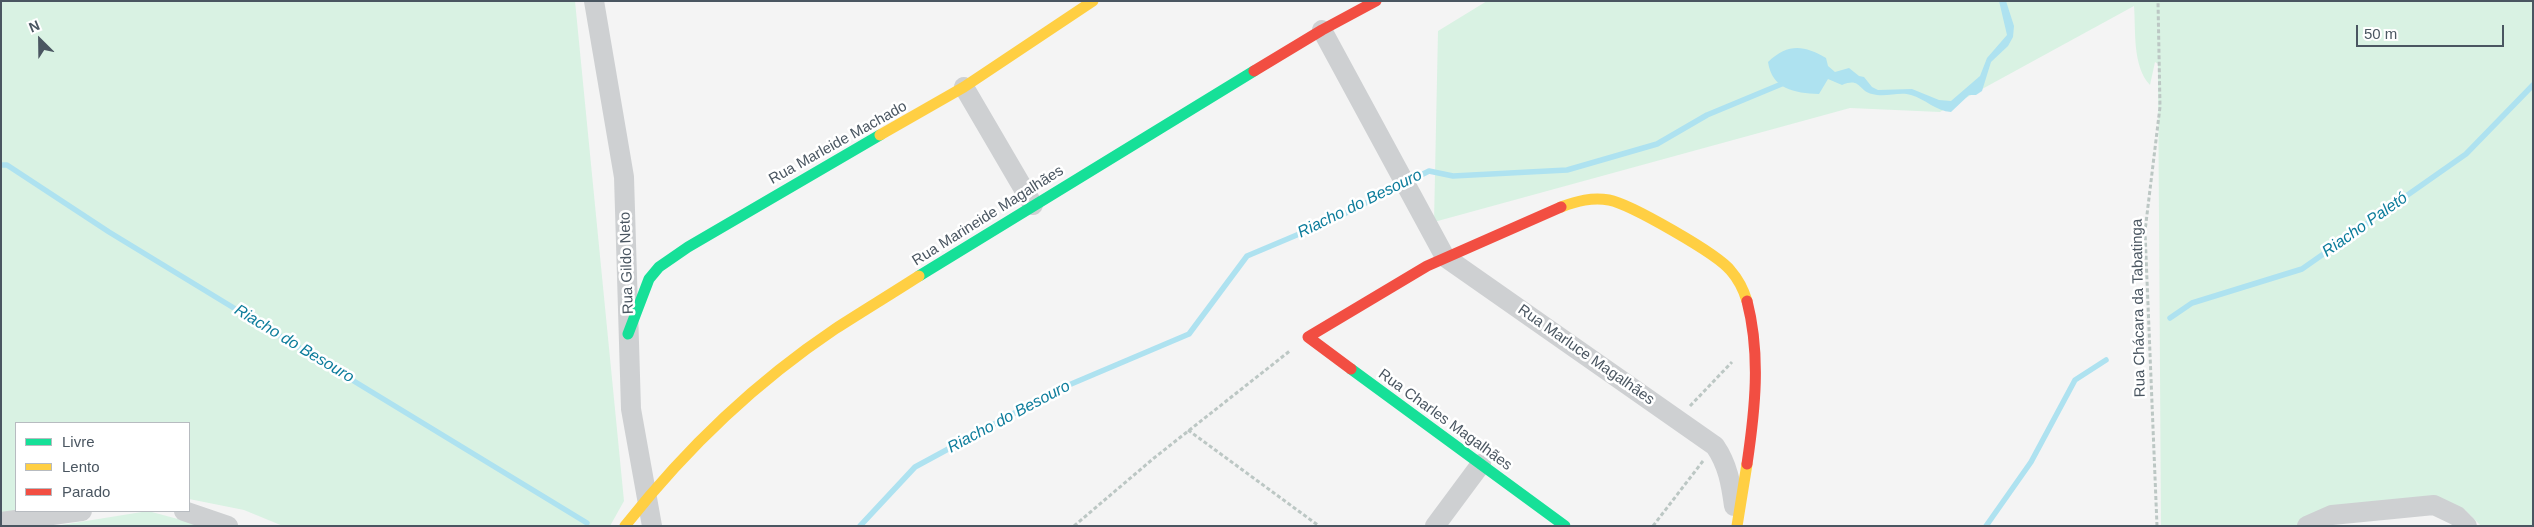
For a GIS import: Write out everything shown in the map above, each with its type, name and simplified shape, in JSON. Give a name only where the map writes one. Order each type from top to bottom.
[{"type":"street","name":"Rua Gildo Neto","points":[[594,1],[624,177],[631,409],[652,526]]},
{"type":"street","name":"Rua Marleide Machado","points":[[628,334],[649,279],[659,267],[688,247],[789,187],[876,140],[964,87],[1093,1]]},
{"type":"street","name":"Rua Marineide Magalhães","points":[[625,526],[647,498],[755,390],[834,330],[1033,205],[1322,30],[1376,1]]},
{"type":"street","name":"Rua Marluce Magalhães","points":[[1322,30],[1413,194],[1445,257],[1715,446],[1724,459],[1731,479],[1737,526]]},
{"type":"street","points":[[964,87],[1033,205]]},
{"type":"street","points":[[1308,337],[1365,301],[1445,257],[1563,207],[1588,199],[1605,198],[1627,206],[1713,255],[1732,272],[1743,289],[1756,337],[1752,417],[1737,526]]},
{"type":"street","name":"Rua Charles Magalhães","points":[[1308,337],[1565,526]]},
{"type":"street","points":[[1434,526],[1481,464]]},
{"type":"street","points":[[2307,526],[2332,515],[2434,506],[2457,516],[2466,526]]},
{"type":"street","points":[[1,522],[75,512]]},
{"type":"street","points":[[187,512],[228,526]]},
{"type":"path","name":"Rua Chácara da Tabatinga","points":[[2157,526],[2145,231],[2160,107],[2158,1]]},
{"type":"path","points":[[1075,525],[1188,430],[1308,337]]},
{"type":"path","points":[[1677,419],[1756,337]]},
{"type":"path","points":[[1188,430],[1319,526]]},
{"type":"path","points":[[1653,526],[1715,446]]},
{"type":"green space","points":[[1,1],[575,1],[624,501],[610,526],[283,526],[244,510],[190,499],[190,422],[15,422],[15,510],[1,513]]},
{"type":"green space","points":[[1487,1],[2533,1],[2533,526],[2481,526],[2465,510],[2294,526],[2161,526],[2158,64],[2155,62],[2150,85],[2140,68],[2135,37],[2134,6],[1940,112],[1850,108],[1434,222],[1438,31]]},
{"type":"green space","points":[[152,512],[204,526],[55,526]]},
{"type":"water","points":[[1999,1],[2006,1],[2014,26],[2013,37],[2008,46],[1991,62],[1982,91],[1976,95],[1969,95],[1951,112],[1940,109],[1911,95],[1877,95],[1867,92],[1853,83],[1842,85],[1828,79],[1819,94],[1793,91],[1779,84],[1770,71],[1768,62],[1782,52],[1796,48],[1810,50],[1826,58],[1828,66],[1835,72],[1849,68],[1859,76],[1864,77],[1872,87],[1878,90],[1912,89],[1939,100],[1951,101],[1980,76],[1987,58],[2007,35]]},
{"type":"waterway","name":"Riacho do Besouro","points":[[860,526],[915,467],[1057,390],[1189,334],[1247,256],[1330,221],[1429,171],[1453,176],[1567,170],[1657,144],[1707,115],[1784,83]]},
{"type":"waterway","name":"Riacho Paletó","points":[[2170,318],[2192,303],[2302,269],[2466,154],[2533,85]]},
{"type":"waterway","name":"Riacho do Besouro","points":[[1,165],[7,165],[109,232],[587,523]]},
{"type":"waterway","name":"Riacho Paletó","points":[[1986,526],[2031,462],[2075,380],[2106,360]]},
{"type":"traffic: fast","points":[[919,276],[1254,71]]},
{"type":"traffic: fast","points":[[628,334],[649,279],[659,267],[688,247],[880,135]]},
{"type":"traffic: fast","points":[[1351,369],[1565,526]]},
{"type":"traffic: slow","points":[[880,135],[964,87],[1093,1]]},
{"type":"traffic: slow","points":[[1561,207],[1585,200],[1603,199],[1635,210],[1692,242],[1723,263],[1736,278],[1747,301]]},
{"type":"traffic: slow","points":[[625,526],[672,471],[722,419],[749,395],[835,329],[919,276]]},
{"type":"traffic: slow","points":[[1737,526],[1747,464]]},
{"type":"traffic: jam","points":[[1254,71],[1322,30],[1376,1]]},
{"type":"traffic: jam","points":[[1351,369],[1308,337],[1427,266],[1561,207]]},
{"type":"traffic: jam","points":[[1747,301],[1754,342],[1755,362],[1754,403],[1747,464]]}]
